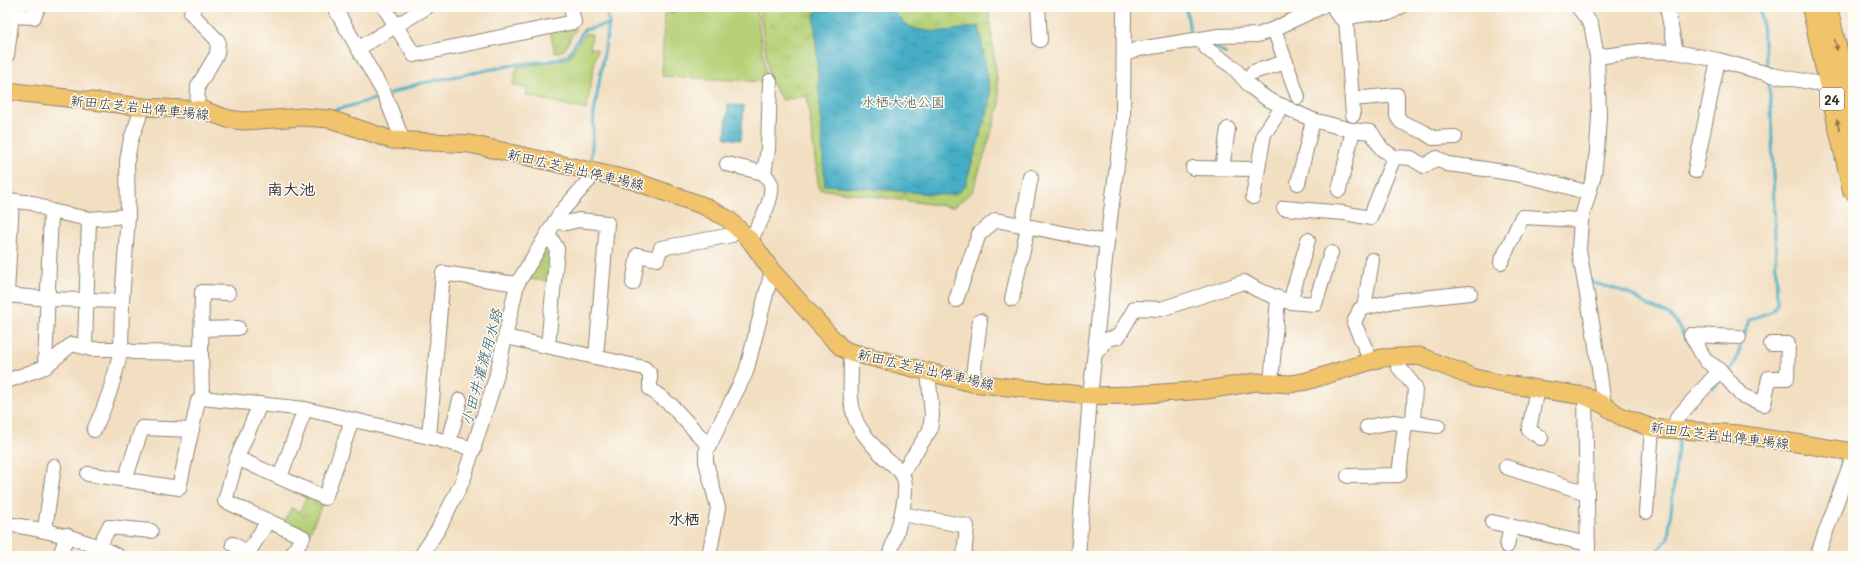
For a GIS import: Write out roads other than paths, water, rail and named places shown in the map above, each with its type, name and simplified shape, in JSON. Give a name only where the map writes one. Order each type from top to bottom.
[{"type":"highway","name":"24","points":[[1812,7],[1843,88],[1853,119]]},
{"type":"highway","name":"24","points":[[1827,7],[1843,88],[1853,190]]},
{"type":"main road","name":"新田広芝岩出停車場線","points":[[7,91],[143,108],[203,110],[228,119],[244,120],[302,117],[330,119],[392,140],[470,144],[597,171],[648,185],[673,196],[704,206],[728,219],[744,234],[772,271],[842,348],[850,352],[972,383],[1090,396],[1132,395],[1206,390],[1256,382],[1290,384],[1307,381],[1371,361],[1399,356],[1419,356],[1476,378],[1585,396],[1604,405],[1620,416],[1652,428],[1738,434],[1853,452]]},
{"type":"street","points":[[7,55],[11,20],[34,17],[38,7]]},
{"type":"street","points":[[194,7],[191,13],[218,41],[217,54],[198,86],[197,110]]},
{"type":"street","points":[[334,7],[384,93],[403,140]]},
{"type":"street","points":[[384,7],[414,55],[574,22],[571,7]]},
{"type":"street","points":[[359,48],[427,7]]},
{"type":"street","points":[[1038,7],[1040,40]]},
{"type":"street","points":[[1078,556],[1090,396],[1107,242],[1123,119],[1124,7]]},
{"type":"street","points":[[1124,54],[1139,49],[1219,36],[1258,35],[1321,7]]},
{"type":"street","points":[[1334,7],[1337,14],[1341,18],[1374,13],[1389,13],[1400,7]]},
{"type":"street","points":[[1578,7],[1591,24],[1597,57],[1599,116],[1594,175],[1581,220],[1579,250],[1595,339],[1604,405]]},
{"type":"street","points":[[1667,7],[1676,52]]},
{"type":"street","points":[[1346,18],[1353,115]]},
{"type":"street","points":[[1274,29],[1298,97]]},
{"type":"street","points":[[1200,39],[1208,49],[1233,68],[1251,87],[1267,99],[1313,120],[1353,130],[1372,132],[1382,149],[1394,157],[1411,158],[1424,166],[1437,158]]},
{"type":"street","points":[[1597,57],[1640,51],[1676,52],[1718,60],[1768,74],[1843,88]]},
{"type":"street","points":[[1696,171],[1718,60]]},
{"type":"street","points":[[1253,72],[1286,62]]},
{"type":"street","points":[[633,283],[638,255],[657,259],[660,248],[732,234],[744,234],[759,227],[769,200],[771,184],[764,173],[768,149],[770,81]]},
{"type":"street","points":[[1352,99],[1397,95],[1397,116],[1401,122],[1432,138],[1455,137]]},
{"type":"street","points":[[1253,197],[1264,134],[1283,106]]},
{"type":"street","points":[[94,430],[115,379],[121,349],[122,301],[128,216],[127,161],[131,139],[143,108]]},
{"type":"street","points":[[1298,184],[1313,120]]},
{"type":"street","points":[[1222,168],[1228,129]]},
{"type":"street","points":[[1339,190],[1353,130]]},
{"type":"street","points":[[1432,138],[1430,155],[1447,164],[1522,174],[1544,179],[1588,193]]},
{"type":"street","points":[[1284,208],[1344,213],[1370,218],[1394,157]]},
{"type":"street","points":[[727,164],[764,173]]},
{"type":"street","points":[[1193,168],[1257,169]]},
{"type":"street","points":[[421,556],[440,528],[463,480],[471,448],[496,378],[506,337],[513,284],[555,221],[597,171]]},
{"type":"street","points":[[1012,299],[1025,226],[1031,177]]},
{"type":"street","points":[[122,301],[49,299],[7,294],[9,200],[33,203],[51,211],[89,219],[128,216]]},
{"type":"street","points":[[45,367],[49,299],[51,211]]},
{"type":"street","points":[[1501,262],[1522,216],[1581,220]]},
{"type":"street","points":[[85,346],[89,219]]},
{"type":"street","points":[[555,221],[566,223],[579,220],[607,223],[596,357]]},
{"type":"street","points":[[956,300],[978,234],[996,220],[1107,242]]},
{"type":"street","points":[[548,233],[557,249],[548,346]]},
{"type":"street","points":[[1271,383],[1284,300],[1308,240]]},
{"type":"street","points":[[1095,354],[1108,339],[1118,337],[1136,308],[1161,309],[1244,282],[1258,290],[1284,300],[1315,304],[1331,253]]},
{"type":"street","points":[[1364,308],[1372,260]]},
{"type":"street","points":[[709,556],[718,508],[706,462],[706,452],[708,445],[746,372],[772,271]]},
{"type":"street","points":[[429,437],[443,273],[513,284]]},
{"type":"street","points":[[88,474],[179,488],[198,401],[202,398],[202,292],[228,293]]},
{"type":"street","points":[[1371,361],[1354,323],[1360,309],[1394,301],[1470,293]]},
{"type":"street","points":[[972,383],[980,321]]},
{"type":"street","points":[[202,329],[238,328]]},
{"type":"street","points":[[1739,337],[1691,335],[1706,362],[1720,370],[1741,395],[1764,404],[1769,378],[1787,378],[1788,344],[1771,344]]},
{"type":"street","points":[[506,337],[644,368],[650,374],[650,389],[671,405],[708,445]]},
{"type":"street","points":[[7,381],[45,367],[72,344],[85,346],[91,349],[121,349],[133,352],[201,353]]},
{"type":"street","points":[[850,352],[852,369],[849,398],[855,419],[875,448],[902,474],[906,483],[902,514],[889,556]]},
{"type":"street","points":[[1348,476],[1399,475],[1415,387],[1398,366],[1399,356]]},
{"type":"street","points":[[1674,429],[1677,418],[1720,370]]},
{"type":"street","points":[[902,474],[930,430],[932,415],[928,371]]},
{"type":"street","points":[[1537,388],[1529,430],[1542,438]]},
{"type":"street","points":[[1492,522],[1511,526],[1588,550],[1585,396]]},
{"type":"street","points":[[202,398],[305,409],[471,448]]},
{"type":"street","points":[[449,442],[460,400]]},
{"type":"street","points":[[260,404],[237,458],[225,501],[303,537],[291,556]]},
{"type":"street","points":[[280,477],[305,409]]},
{"type":"street","points":[[237,458],[325,498],[352,420]]},
{"type":"street","points":[[1367,427],[1393,422],[1438,426]]},
{"type":"street","points":[[126,480],[142,428],[192,430]]},
{"type":"street","points":[[1646,512],[1652,428]]},
{"type":"street","points":[[1817,556],[1853,456]]},
{"type":"street","points":[[45,529],[54,466]]},
{"type":"street","points":[[1506,467],[1587,493]]},
{"type":"street","points":[[902,514],[967,526],[964,556]]},
{"type":"street","points":[[233,544],[247,554],[268,521]]},
{"type":"street","points":[[7,524],[45,529],[67,535],[100,547],[118,556]]},
{"type":"street","points":[[1507,546],[1511,526]]},
{"type":"street","points":[[100,547],[109,528],[151,531]]},
{"type":"street","points":[[60,556],[67,535]]},
{"type":"water","name":"水栖大池公園","points":[[819,7],[890,7],[905,23],[913,28],[922,30],[941,31],[979,26],[990,92],[990,103],[965,186],[959,192],[946,195],[825,185],[814,13],[819,11]]},
{"type":"water","points":[[728,104],[744,106],[741,140],[725,138]]},
{"type":"waterway","name":"小田井灌漑用水路","points":[[591,162],[594,113],[609,24],[606,7]]},
{"type":"waterway","points":[[1186,7],[1191,37]]},
{"type":"waterway","points":[[1760,7],[1767,69]]},
{"type":"waterway","points":[[389,94],[417,84],[518,64],[551,61],[568,55],[584,30],[609,24]]},
{"type":"waterway","points":[[1209,43],[1226,54]]},
{"type":"waterway","points":[[1744,336],[1749,320],[1773,311],[1777,304],[1771,108],[1768,78]]},
{"type":"waterway","points":[[332,111],[382,97]]},
{"type":"waterway","points":[[1296,105],[1324,116]]},
{"type":"waterway","points":[[1590,279],[1591,282],[1626,292],[1649,306],[1669,314],[1686,339]]},
{"type":"waterway","points":[[1727,374],[1736,361],[1742,341]]},
{"type":"waterway","points":[[1713,388],[1722,379]]},
{"type":"waterway","points":[[1652,556],[1668,539],[1679,438]]},
{"type":"district","name":"南大池","points":[[291,188]]},
{"type":"district","name":"水栖","points":[[684,518]]}]
